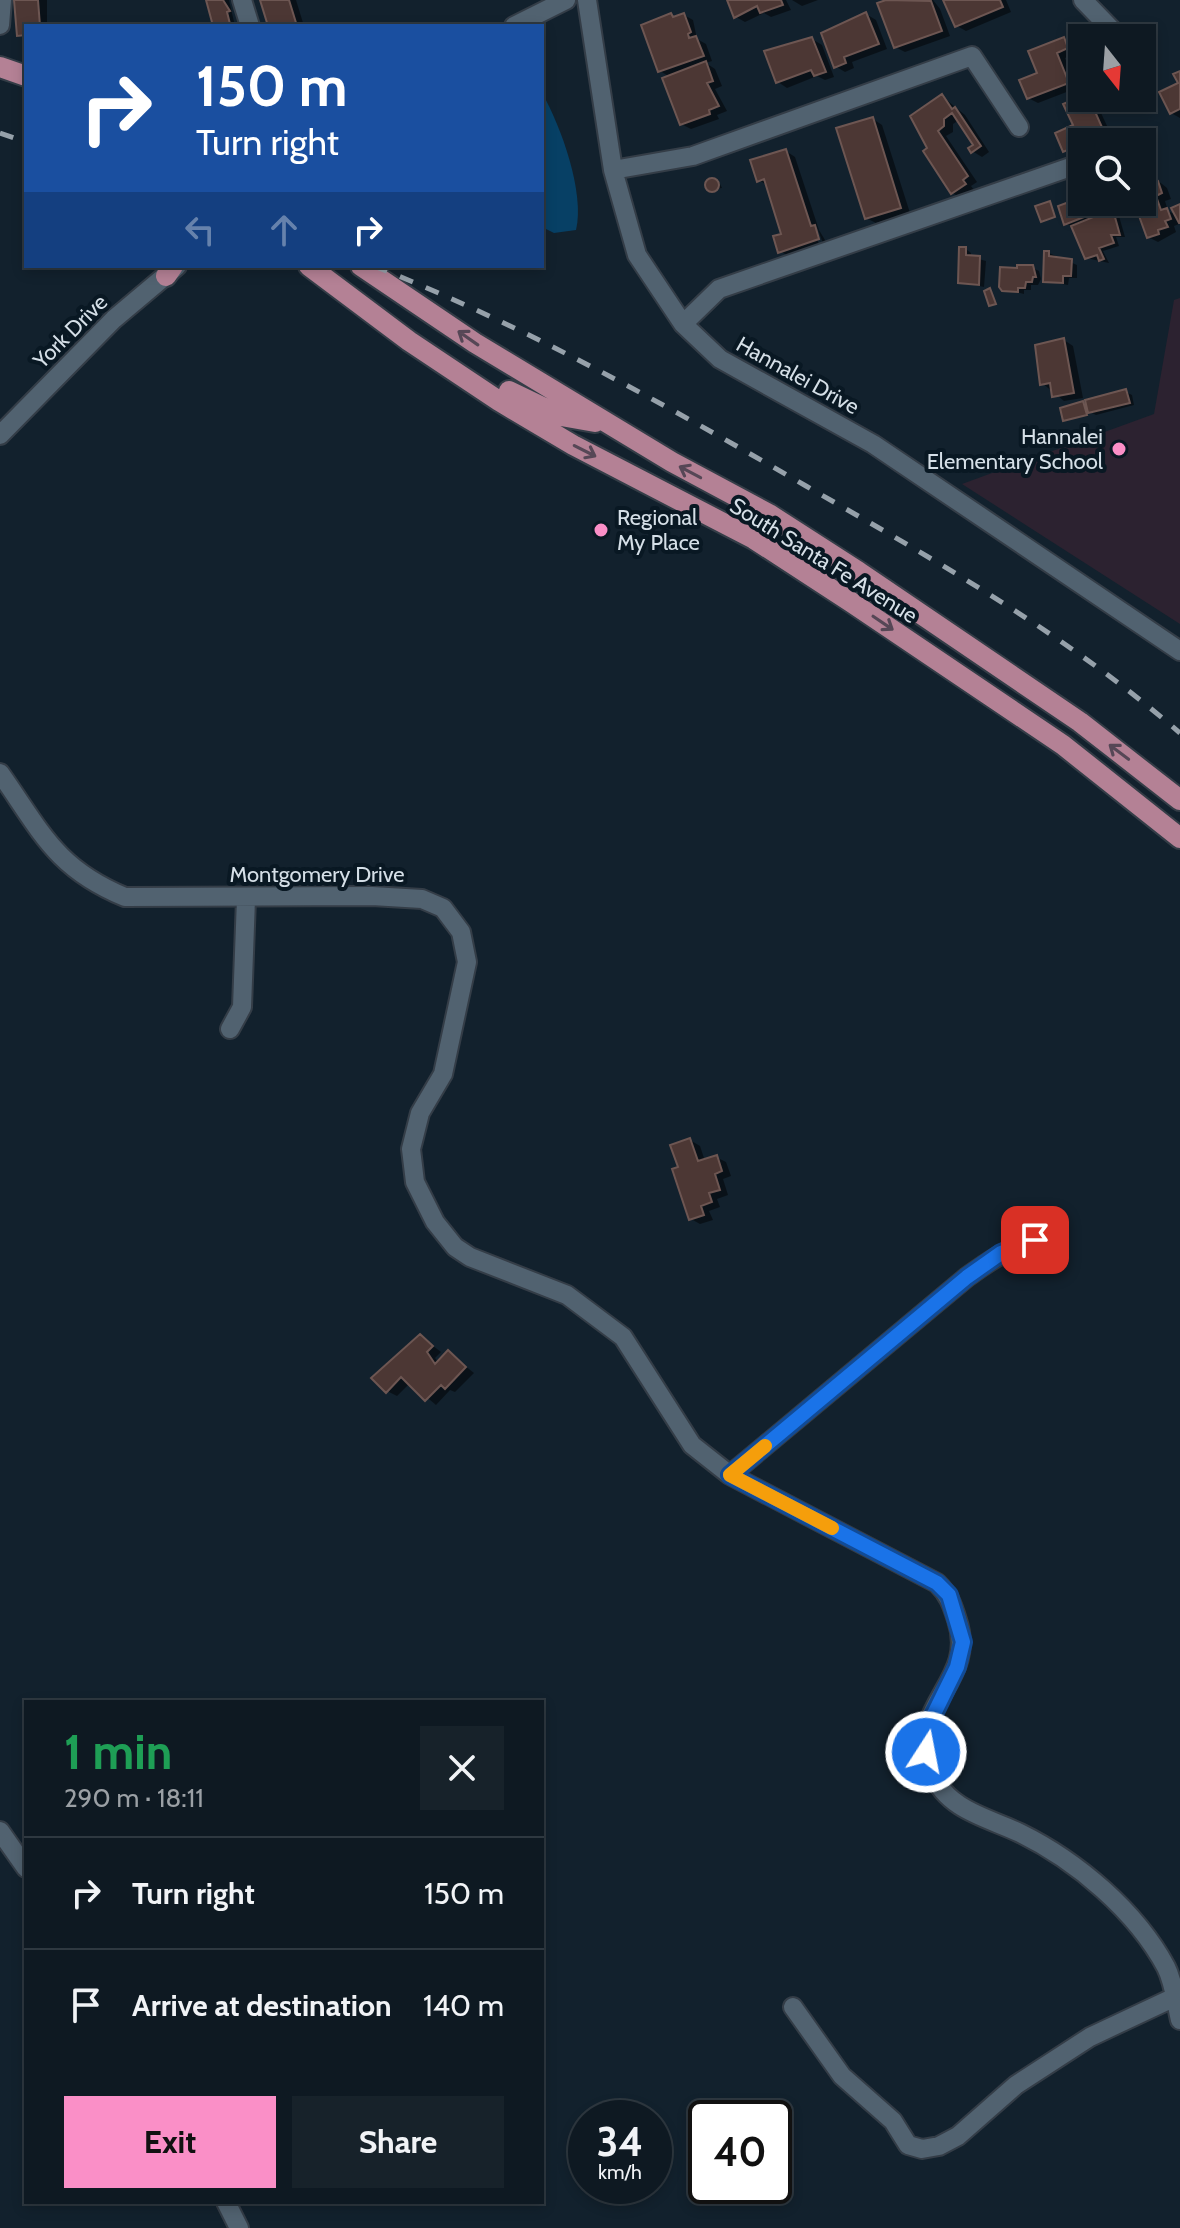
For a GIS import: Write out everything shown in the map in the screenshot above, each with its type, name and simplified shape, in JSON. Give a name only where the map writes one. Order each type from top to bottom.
[{"type":"main road","points":[[0,67],[24,75]]},
{"type":"main road","name":"South Santa Fe Avenue","points":[[312,268],[397,332],[499,401],[573,445],[754,539],[851,602],[1063,745],[1180,838]]},
{"type":"main road","points":[[329,268],[462,362],[530,404],[561,416],[611,426]]},
{"type":"main road","name":"South Santa Fe Avenue","points":[[364,268],[475,343],[611,426],[769,514],[859,572],[1080,722],[1180,800]]},
{"type":"street","points":[[0,25],[2,0]]},
{"type":"street","points":[[242,0],[249,24]]},
{"type":"street","points":[[518,24],[566,0]]},
{"type":"street","name":"Hannalei Drive","points":[[587,0],[613,170],[639,260],[683,324],[720,359],[873,444],[1180,651]]},
{"type":"street","points":[[1083,0],[1106,24]]},
{"type":"street","points":[[613,170],[693,156],[972,56],[1019,127]]},
{"type":"street","points":[[683,324],[719,289],[1068,168]]},
{"type":"street","name":"York Drive","points":[[0,435],[114,319],[172,269]]},
{"type":"street","name":"Montgomery Drive","points":[[0,773],[61,860],[93,884],[125,897],[385,897],[422,899],[443,908],[461,932],[467,962],[443,1074],[420,1113],[411,1149],[418,1190],[435,1222],[455,1247],[470,1257],[567,1295],[623,1337],[692,1445],[730,1475],[937,1583],[949,1595],[963,1642],[957,1667],[927,1728],[926,1752],[933,1776],[945,1793],[968,1812],[1022,1834],[1078,1871],[1116,1903],[1144,1934],[1167,1969],[1180,2020]]},
{"type":"street","points":[[230,1029],[242,1007],[246,899]]},
{"type":"street","points":[[730,1475],[967,1277],[1001,1253],[1035,1240],[1053,1242]]},
{"type":"street","points":[[0,1831],[24,1865]]},
{"type":"street","points":[[793,2007],[842,2076],[893,2121],[908,2145],[922,2149],[939,2146],[958,2136],[1016,2085],[1090,2037],[1175,1997]]},
{"type":"street","points":[[227,2204],[239,2228]]},
{"type":"shaded area","name":"Hannalei Elementary School","points":[[1180,298],[1180,624],[962,484],[1154,414],[1174,300]]},
{"type":"water","points":[[544,97],[570,160],[577,198],[576,230],[554,233],[544,228]]},
{"type":"building","points":[[14,0],[38,0],[40,24],[24,24],[24,35],[17,36]]},
{"type":"building","points":[[206,0],[223,0],[230,11],[227,12],[230,24],[212,24]]},
{"type":"building","points":[[260,0],[289,0],[296,24],[267,24]]},
{"type":"building","points":[[727,0],[781,0],[783,5],[760,13],[757,6],[734,18]]},
{"type":"building","points":[[886,0],[931,1],[942,31],[894,48],[877,3]]},
{"type":"building","points":[[943,0],[1000,0],[1003,7],[955,27]]},
{"type":"building","points":[[866,12],[879,44],[844,57],[846,63],[834,68],[821,33]]},
{"type":"building","points":[[671,13],[673,17],[684,13],[691,32],[689,38],[696,36],[704,56],[658,72],[641,25]]},
{"type":"building","points":[[812,37],[826,72],[814,76],[811,70],[776,83],[764,51]]},
{"type":"building","points":[[1064,37],[1068,48],[1057,53],[1068,83],[1027,99],[1019,80],[1037,73],[1028,51]]},
{"type":"building","points":[[706,61],[713,81],[707,83],[719,106],[709,110],[710,114],[680,125],[662,78]]},
{"type":"building","points":[[1180,71],[1180,109],[1170,114],[1159,92],[1178,83],[1173,74]]},
{"type":"building","points":[[942,94],[952,109],[955,107],[981,146],[971,153],[968,148],[973,145],[952,113],[944,119],[944,126],[938,131],[968,176],[963,180],[966,184],[951,194],[923,151],[927,148],[910,116]]},
{"type":"building","points":[[1068,102],[1068,112],[1095,112],[1102,128],[1068,128],[1068,150],[1063,152],[1055,133],[1073,125],[1063,104]]},
{"type":"building","points":[[873,117],[901,208],[865,219],[836,128]]},
{"type":"building","points":[[786,149],[811,226],[815,225],[819,239],[778,253],[773,236],[781,234],[764,179],[757,182],[750,160]]},
{"type":"building","points":[[712,178],[719,185],[712,192],[705,185]]},
{"type":"building","points":[[1158,181],[1162,193],[1156,196],[1156,182]]},
{"type":"building","points":[[1156,196],[1161,210],[1167,208],[1171,219],[1165,221],[1168,227],[1147,238],[1139,216],[1156,216]]},
{"type":"building","points":[[1050,201],[1055,217],[1041,222],[1035,206]]},
{"type":"building","points":[[1068,202],[1068,216],[1084,217],[1064,225],[1058,206]]},
{"type":"building","points":[[1180,204],[1180,223],[1179,223],[1171,208]]},
{"type":"building","points":[[1096,216],[1115,216],[1120,235],[1111,235],[1114,243],[1099,248],[1104,259],[1099,261],[1097,255],[1085,259],[1071,226]]},
{"type":"building","points":[[959,247],[966,247],[966,255],[980,256],[979,285],[958,283]]},
{"type":"building","points":[[1044,251],[1049,251],[1049,256],[1072,259],[1071,276],[1063,276],[1063,283],[1043,282]]},
{"type":"building","points":[[1017,265],[1033,265],[1036,277],[1032,282],[1026,282],[1025,288],[1018,288],[1018,292],[1002,291],[999,287],[1000,267],[1017,268]]},
{"type":"building","points":[[990,288],[996,304],[989,306],[984,291]]},
{"type":"building","points":[[1064,338],[1074,393],[1052,397],[1050,383],[1040,385],[1035,345]]},
{"type":"building","points":[[1126,389],[1130,403],[1088,413],[1085,400]]},
{"type":"building","points":[[1083,401],[1087,415],[1063,421],[1060,408]]},
{"type":"building","points":[[690,1138],[698,1161],[717,1155],[722,1171],[715,1174],[720,1190],[709,1193],[712,1202],[701,1206],[704,1215],[689,1220],[672,1169],[678,1167],[670,1145]]},
{"type":"building","points":[[420,1334],[433,1346],[427,1352],[435,1364],[448,1350],[466,1367],[445,1389],[441,1385],[425,1401],[401,1377],[386,1393],[371,1378]]},
{"type":"railway","points":[[0,133],[24,141]]},
{"type":"railway","points":[[379,268],[486,314],[594,368],[854,514],[1046,631],[1137,697],[1180,733]]},
{"type":"slow traffic","points":[[765,1446],[730,1475],[832,1528]]},
{"type":"place","name":"Hannalei Elementary School","points":[[1119,449]]},
{"type":"place","name":"Regional My Place","points":[[601,530]]},
{"type":"route","points":[[926,1752],[927,1728],[957,1667],[963,1642],[949,1595],[937,1583],[730,1475],[967,1277],[1001,1253],[1035,1240]]}]
